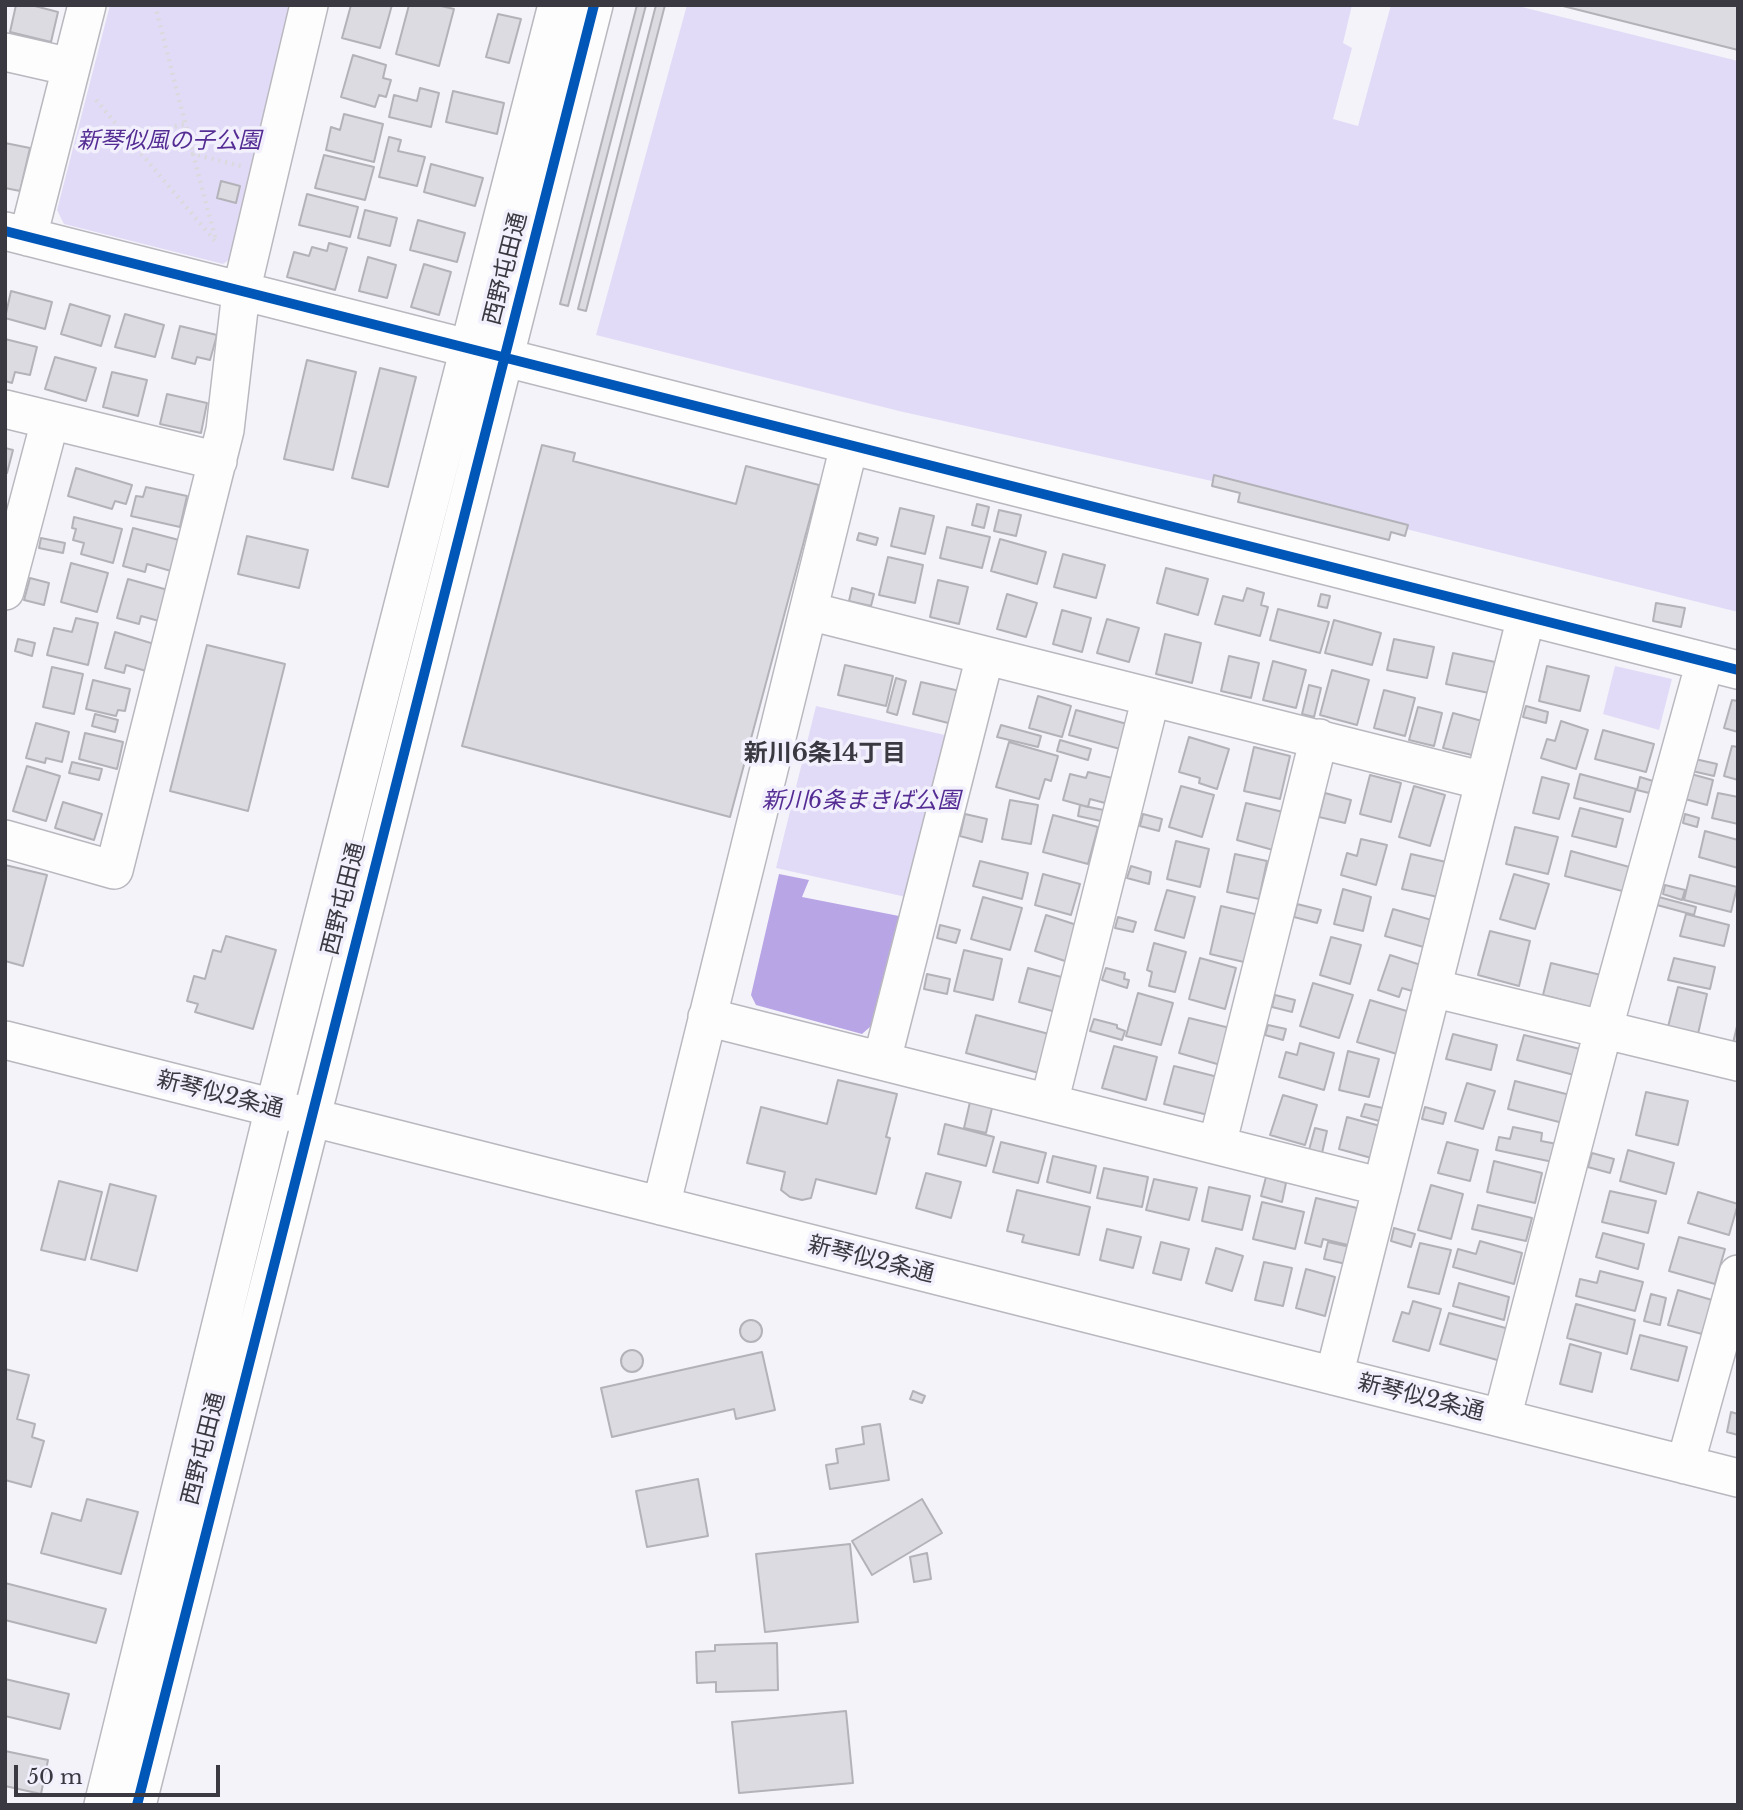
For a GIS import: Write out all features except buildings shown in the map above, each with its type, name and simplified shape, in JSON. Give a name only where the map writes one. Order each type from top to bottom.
[{"type":"street","points":[[87,5],[71,67],[17,234],[1721,666],[1602,1031],[1502,1418]]},
{"type":"street","points":[[5,839],[114,870],[225,430],[241,292],[309,5]]},
{"type":"street","points":[[551,7],[593,12]]},
{"type":"street","name":"西野屯田通","points":[[103,1805],[274,1108],[469,350],[551,7]]},
{"type":"street","name":"西野屯田通","points":[[136,1805],[593,12]]},
{"type":"street","points":[[5,52],[71,67]]},
{"type":"street","points":[[5,409],[218,461]]},
{"type":"street","points":[[5,591],[50,421]]},
{"type":"street","points":[[660,1206],[849,446]]},
{"type":"street","points":[[810,611],[1484,781]]},
{"type":"street","points":[[1334,1376],[1526,617]]},
{"type":"street","points":[[882,1060],[985,656]]},
{"type":"street","points":[[1049,1102],[1151,696]]},
{"type":"street","points":[[1217,1145],[1319,738]]},
{"type":"street","points":[[1432,988],[1738,1062]]},
{"type":"street","points":[[707,1017],[1382,1187]]},
{"type":"street","name":"新琴似2条通","points":[[5,1040],[1738,1478]]},
{"type":"street","points":[[1685,1465],[1738,1274]]},
{"type":"path","points":[[155,5],[215,241]]},
{"type":"path","points":[[93,97],[220,249]]},
{"type":"path","points":[[127,137],[186,124]]},
{"type":"path","points":[[193,154],[245,167]]},
{"type":"green space","name":"新琴似風の子公園","points":[[110,5],[297,5],[235,256],[223,264],[64,224],[57,210]]},
{"type":"green space","points":[[687,5],[1352,5],[1343,43],[1352,48],[1333,119],[1358,126],[1391,5],[1514,5],[1738,61],[1738,612],[1234,486],[899,411],[596,335]]},
{"type":"green space","points":[[1615,666],[1672,679],[1659,730],[1603,714]]},
{"type":"green space","name":"新川6条まきば公園","points":[[816,706],[945,735],[906,897],[776,868]]},
{"type":"shaded area","points":[[779,874],[809,880],[802,897],[899,916],[871,1026],[862,1034],[756,1005],[751,995]]},
{"type":"cycle path","points":[[137,1805],[594,5]]},
{"type":"cycle path","points":[[5,231],[1738,670]]},
{"type":"district","name":"新川6条14丁目","points":[[825,754]]}]
